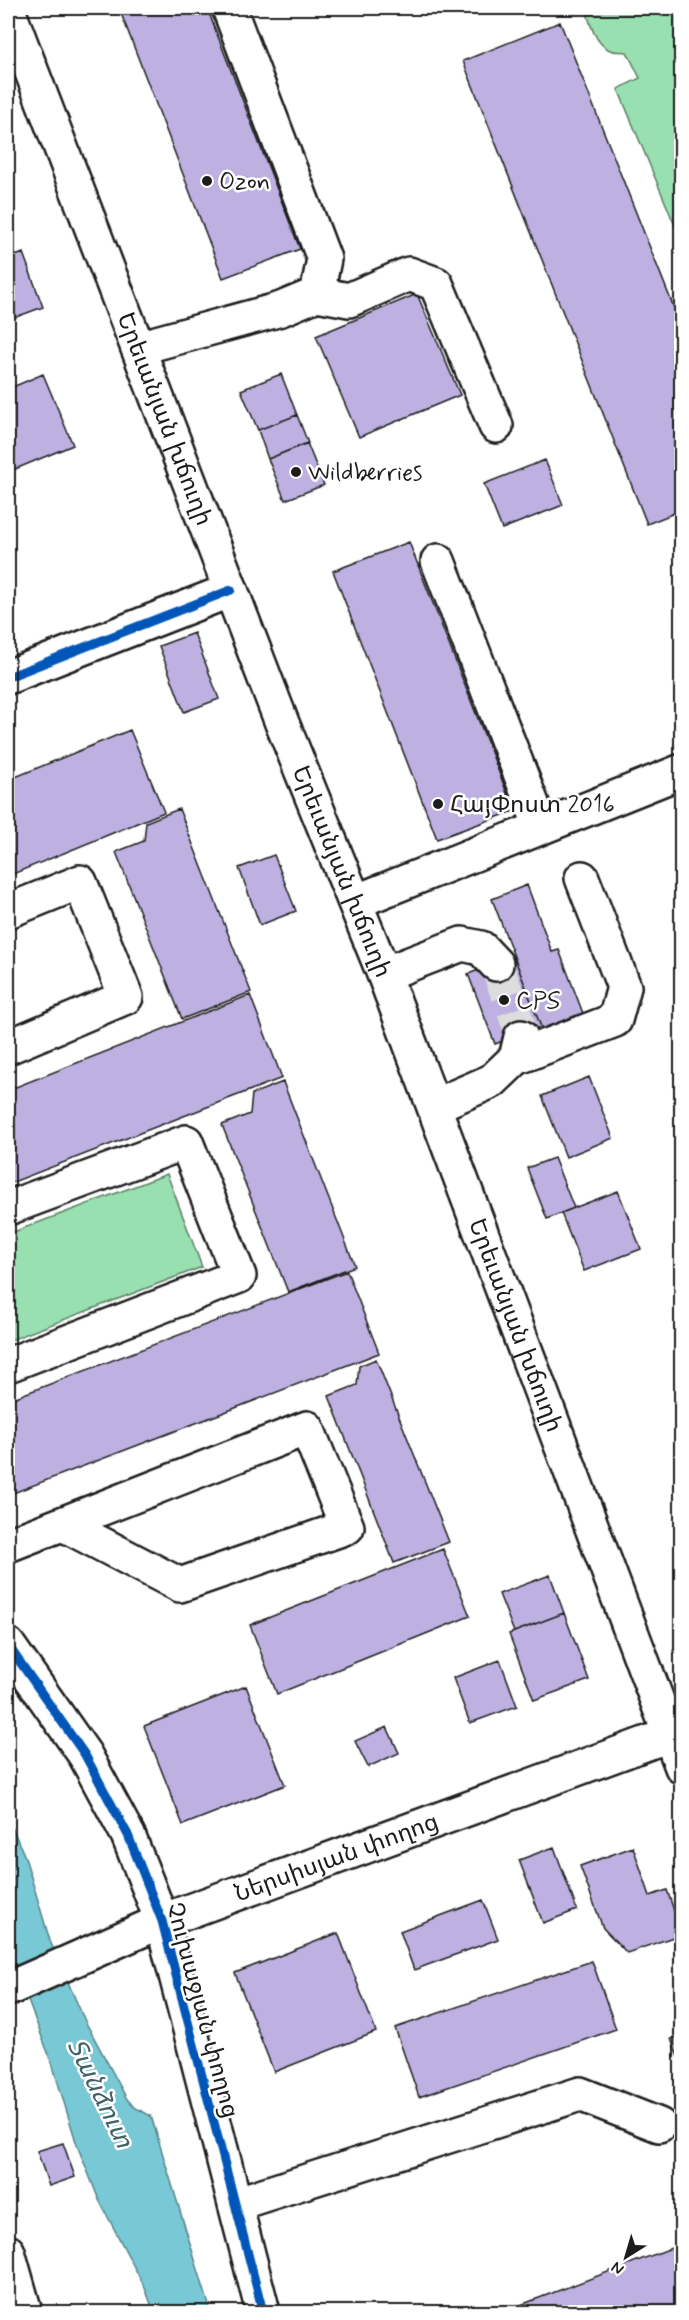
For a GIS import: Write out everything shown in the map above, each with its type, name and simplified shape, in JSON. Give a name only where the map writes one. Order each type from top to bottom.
[{"type":"main road","points":[[229,8],[324,259],[317,294]]},
{"type":"main road","name":"Երեւանյան խճուղի","points":[[8,10],[282,723],[384,974],[675,1733],[681,1767]]},
{"type":"main road","points":[[138,348],[281,309],[317,294],[349,300],[410,274],[436,284],[496,426]]},
{"type":"main road","points":[[438,561],[541,828]]},
{"type":"main road","points":[[8,677],[231,590]]},
{"type":"main road","points":[[355,902],[681,771]]},
{"type":"main road","points":[[434,1106],[492,1081],[519,1046],[615,1020],[624,987],[582,878]]},
{"type":"main road","points":[[8,911],[80,882],[126,998],[8,1047]]},
{"type":"main road","points":[[384,974],[462,944],[481,948],[496,964]]},
{"type":"main road","points":[[8,1208],[186,1142],[239,1276],[8,1365]]},
{"type":"main road","points":[[8,1545],[307,1428],[347,1527],[180,1585],[63,1524]]},
{"type":"main road","name":"Չուխաջյան փողոց","points":[[8,1645],[85,1755],[128,1835],[162,1921],[262,2313]]},
{"type":"main road","name":"Ներսիսյան փողոց","points":[[8,1989],[162,1921],[675,1733]]},
{"type":"main road","points":[[235,2204],[580,2094],[659,2125]]},
{"type":"main road","points":[[8,2252],[25,2313]]},
{"type":"green space","points":[[586,8],[681,8],[681,240],[618,89],[640,78],[627,52],[607,49],[602,45],[591,27]]},
{"type":"green space","points":[[167,1174],[202,1267],[8,1341],[8,1234]]},
{"type":"water","name":"Տանձուտ","points":[[8,1818],[25,1857],[50,1941],[85,2021],[127,2099],[134,2107],[151,2116],[211,2312],[154,2312],[145,2288],[99,2200],[77,2145],[52,2063],[8,1949]]},
{"type":"building","points":[[119,8],[207,8],[300,249],[223,278]]},
{"type":"building","points":[[560,22],[682,328],[682,510],[647,524],[463,61]]},
{"type":"building","points":[[23,253],[43,307],[8,320],[8,259]]},
{"type":"building","points":[[417,294],[460,395],[359,437],[316,336]]},
{"type":"building","points":[[43,374],[73,445],[13,470],[8,458],[8,389]]},
{"type":"building","points":[[281,374],[297,415],[258,430],[241,390]]},
{"type":"building","points":[[297,415],[308,443],[268,459],[258,430]]},
{"type":"building","name":"Wildberries","points":[[307,443],[324,485],[285,500],[268,459]]},
{"type":"building","points":[[545,460],[563,505],[502,529],[484,484]]},
{"type":"building","points":[[409,542],[514,811],[437,839],[333,571]]},
{"type":"building","points":[[194,633],[219,699],[184,712],[159,646]]},
{"type":"building","points":[[130,730],[164,812],[8,876],[8,780]]},
{"type":"building","points":[[179,809],[251,992],[182,1019],[116,852],[144,841],[146,822]]},
{"type":"building","points":[[274,855],[296,911],[260,925],[239,868]]},
{"type":"building","points":[[527,885],[552,952],[559,950],[584,1016],[543,1032],[492,899]]},
{"type":"building","name":"CPS","points":[[514,957],[541,1027],[495,1044],[468,974]]},
{"type":"building","points":[[250,995],[282,1078],[8,1184],[8,1090]]},
{"type":"building","points":[[589,1077],[613,1138],[566,1157],[542,1096]]},
{"type":"building","points":[[283,1082],[355,1266],[288,1292],[222,1125],[250,1114],[252,1094]]},
{"type":"building","points":[[554,1158],[574,1208],[547,1219],[527,1168]]},
{"type":"building","points":[[618,1191],[641,1249],[584,1271],[561,1213]]},
{"type":"building","points":[[347,1271],[379,1353],[8,1495],[8,1400]]},
{"type":"building","points":[[376,1359],[449,1542],[394,1563],[329,1396],[357,1385],[359,1366]]},
{"type":"building","points":[[443,1549],[470,1616],[277,1694],[250,1625]]},
{"type":"building","points":[[550,1575],[564,1613],[514,1632],[499,1594]]},
{"type":"building","points":[[564,1613],[589,1680],[534,1700],[509,1634]]},
{"type":"building","points":[[500,1660],[517,1706],[470,1723],[453,1678]]},
{"type":"building","points":[[246,1686],[285,1785],[183,1825],[144,1726]]},
{"type":"building","points":[[387,1727],[399,1753],[368,1767],[355,1741]]},
{"type":"building","points":[[554,1847],[577,1910],[543,1923],[519,1860]]},
{"type":"building","points":[[633,1847],[650,1896],[667,1890],[682,1934],[627,1953],[603,1928],[580,1866]]},
{"type":"building","points":[[483,1900],[498,1939],[414,1970],[400,1931]]},
{"type":"building","points":[[338,1933],[376,2032],[274,2072],[235,1973]]},
{"type":"building","points":[[592,1961],[616,2029],[419,2097],[395,2028]]},
{"type":"building","points":[[682,2035],[682,2067],[671,2039]]},
{"type":"building","points":[[63,2143],[75,2177],[49,2186],[37,2151]]},
{"type":"building","points":[[682,2244],[682,2312],[502,2312]]},
{"type":"tunnel","points":[[496,964],[522,1034]]},
{"type":"cycle path","points":[[8,677],[231,590]]},
{"type":"cycle path","points":[[8,1645],[85,1755],[128,1835],[162,1921],[263,2312]]},
{"type":"place","name":"Ozon","points":[[207,181]]},
{"type":"place","name":"Wildberries","points":[[296,472]]},
{"type":"place","name":"ՀայՓոստ 2016","points":[[438,804]]},
{"type":"place","name":"CPS","points":[[504,1000]]}]
